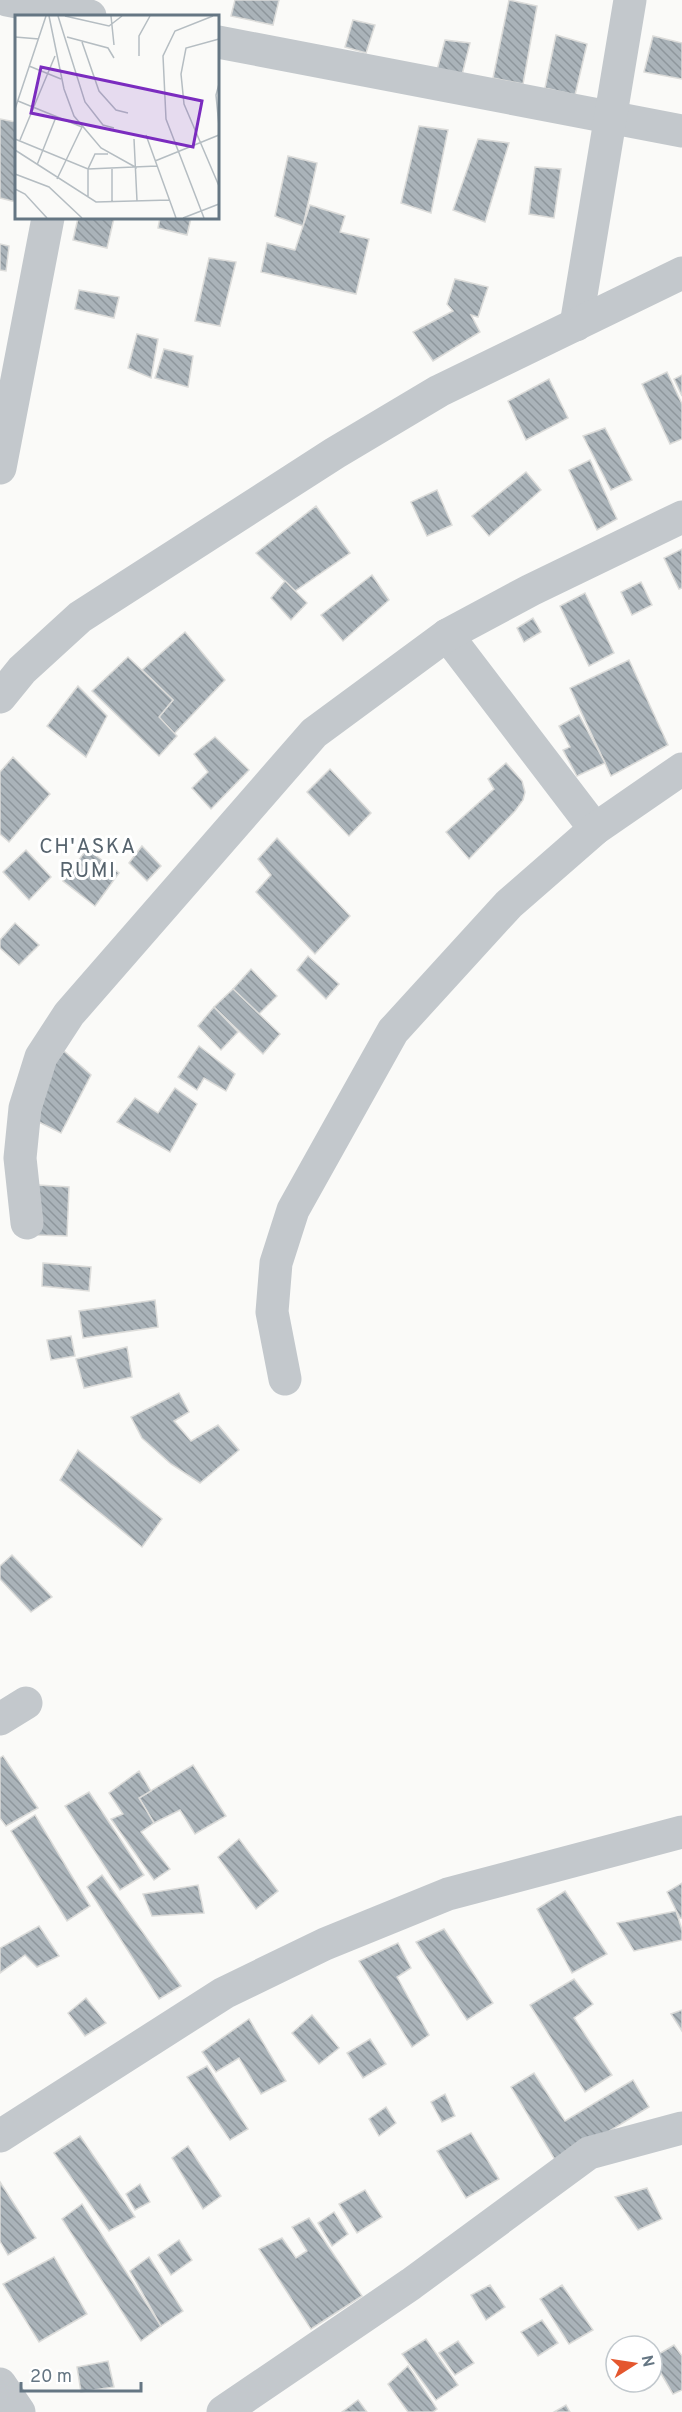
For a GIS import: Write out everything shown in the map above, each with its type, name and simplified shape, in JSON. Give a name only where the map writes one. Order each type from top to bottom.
[{"type":"street","points":[[7,0],[83,15]]},
{"type":"street","points":[[88,15],[90,0]]},
{"type":"street","points":[[576,325],[630,0]]},
{"type":"street","points":[[219,42],[682,131]]},
{"type":"street","points":[[0,468],[9,366],[48,219]]},
{"type":"street","points":[[0,697],[22,670],[80,617],[198,539],[439,390],[682,273]]},
{"type":"street","points":[[27,1223],[20,1158],[25,1108],[41,1057],[69,1014],[314,733],[447,635],[531,590],[682,517]]},
{"type":"street","points":[[447,635],[595,829]]},
{"type":"street","points":[[285,1379],[272,1312],[276,1263],[292,1210],[393,1030],[509,904],[595,829],[682,769]]},
{"type":"street","points":[[0,2136],[224,1993],[325,1944],[448,1894],[682,1832]]},
{"type":"street","points":[[223,2412],[411,2284],[589,2153],[682,2128]]},
{"type":"street","points":[[0,2384],[19,2412]]},
{"type":"building","points":[[235,0],[279,0],[273,25],[231,16]]},
{"type":"building","points":[[509,0],[537,6],[523,84],[493,78]]},
{"type":"building","points":[[353,20],[375,25],[366,53],[345,47]]},
{"type":"building","points":[[556,35],[587,44],[575,95],[545,88]]},
{"type":"building","points":[[653,36],[682,43],[682,79],[644,72]]},
{"type":"building","points":[[445,40],[470,43],[462,75],[437,70]]},
{"type":"building","points":[[0,119],[15,122],[15,202],[0,198]]},
{"type":"building","points":[[419,126],[448,130],[431,213],[401,203]]},
{"type":"building","points":[[478,139],[509,143],[485,222],[453,210]]},
{"type":"building","points":[[288,156],[317,163],[303,226],[275,216]]},
{"type":"building","points":[[535,167],[561,169],[554,218],[529,214]]},
{"type":"building","points":[[310,205],[345,216],[340,232],[369,239],[356,294],[261,272],[267,243],[295,250]]},
{"type":"building","points":[[78,219],[114,219],[107,248],[73,240]]},
{"type":"building","points":[[160,219],[191,219],[187,235],[158,228]]},
{"type":"building","points":[[0,244],[9,246],[6,271],[0,270]]},
{"type":"building","points":[[209,258],[236,262],[220,326],[195,321]]},
{"type":"building","points":[[455,279],[488,287],[478,317],[471,315],[480,332],[433,361],[413,332],[453,311],[447,304]]},
{"type":"building","points":[[79,290],[119,297],[114,318],[75,309]]},
{"type":"building","points":[[137,334],[158,339],[151,378],[128,368]]},
{"type":"building","points":[[164,349],[193,356],[188,387],[155,378]]},
{"type":"building","points":[[667,372],[682,404],[682,439],[670,444],[642,384]]},
{"type":"building","points":[[682,375],[682,396],[674,379]]},
{"type":"building","points":[[549,379],[568,418],[526,440],[508,401]]},
{"type":"building","points":[[605,428],[632,480],[611,490],[583,436]]},
{"type":"building","points":[[590,460],[617,519],[597,530],[569,470]]},
{"type":"building","points":[[526,472],[541,490],[489,536],[472,516]]},
{"type":"building","points":[[437,490],[452,525],[427,536],[411,502]]},
{"type":"building","points":[[316,506],[350,553],[295,591],[256,553]]},
{"type":"building","points":[[682,549],[682,588],[679,589],[664,558]]},
{"type":"building","points":[[372,575],[389,600],[343,641],[321,615]]},
{"type":"building","points":[[285,581],[307,603],[291,620],[271,598]]},
{"type":"building","points":[[641,582],[652,605],[632,615],[621,592]]},
{"type":"building","points":[[585,593],[614,653],[589,666],[560,606]]},
{"type":"building","points":[[533,618],[541,632],[524,642],[517,628]]},
{"type":"building","points":[[185,632],[225,680],[174,734],[159,717],[173,700],[142,670]]},
{"type":"building","points":[[128,657],[173,700],[159,717],[177,736],[159,756],[92,691]]},
{"type":"building","points":[[629,660],[668,745],[611,776],[570,688]]},
{"type":"building","points":[[78,686],[107,716],[86,757],[47,726]]},
{"type":"building","points":[[579,715],[605,763],[577,776],[563,750],[570,747],[559,726]]},
{"type":"building","points":[[215,737],[249,770],[211,809],[192,788],[208,772],[194,754]]},
{"type":"building","points":[[13,757],[50,794],[9,842],[0,834],[0,772]]},
{"type":"building","points":[[506,763],[522,781],[525,792],[523,800],[469,859],[446,832],[494,789],[488,779]]},
{"type":"building","points":[[330,769],[371,813],[349,836],[307,792]]},
{"type":"building","points":[[277,838],[350,916],[315,954],[256,892],[271,875],[258,859]]},
{"type":"building","points":[[142,846],[161,866],[147,881],[129,863]]},
{"type":"building","points":[[87,849],[119,873],[95,906],[63,881]]},
{"type":"building","points":[[26,850],[51,877],[29,900],[3,872]]},
{"type":"building","points":[[15,923],[39,945],[19,965],[0,948],[0,940]]},
{"type":"building","points":[[308,956],[339,984],[326,999],[297,970]]},
{"type":"building","points":[[251,969],[277,996],[259,1014],[233,989]]},
{"type":"building","points":[[233,989],[280,1034],[263,1054],[214,1007]]},
{"type":"building","points":[[214,1007],[238,1032],[221,1050],[198,1026]]},
{"type":"building","points":[[199,1046],[235,1074],[226,1091],[204,1078],[197,1090],[178,1077]]},
{"type":"building","points":[[64,1051],[91,1075],[61,1133],[29,1117],[41,1081]]},
{"type":"building","points":[[175,1088],[197,1104],[170,1152],[117,1122],[135,1098],[158,1113]]},
{"type":"building","points":[[38,1185],[69,1187],[67,1236],[37,1235]]},
{"type":"building","points":[[43,1263],[91,1267],[89,1291],[42,1286]]},
{"type":"building","points":[[155,1300],[158,1327],[83,1338],[79,1311]]},
{"type":"building","points":[[71,1336],[75,1356],[51,1360],[47,1340]]},
{"type":"building","points":[[127,1347],[132,1377],[84,1388],[76,1359]]},
{"type":"building","points":[[179,1393],[189,1412],[174,1421],[191,1441],[218,1425],[239,1450],[200,1483],[171,1464],[142,1438],[131,1417]]},
{"type":"building","points":[[78,1450],[162,1519],[142,1547],[60,1480]]},
{"type":"building","points":[[12,1555],[52,1597],[31,1612],[0,1579],[0,1566]]},
{"type":"building","points":[[3,1756],[38,1808],[6,1826],[0,1818],[0,1758]]},
{"type":"building","points":[[193,1765],[226,1816],[195,1834],[180,1810],[154,1823],[139,1798]]},
{"type":"building","points":[[139,1771],[151,1791],[139,1798],[154,1823],[141,1832],[170,1869],[154,1880],[111,1819],[123,1814],[109,1793]]},
{"type":"building","points":[[89,1792],[144,1875],[120,1890],[65,1806]]},
{"type":"building","points":[[35,1815],[90,1906],[67,1921],[11,1831]]},
{"type":"building","points":[[239,1839],[278,1891],[256,1909],[218,1857]]},
{"type":"building","points":[[102,1875],[181,1986],[159,1999],[87,1887]]},
{"type":"building","points":[[682,1883],[682,1918],[680,1918],[667,1892]]},
{"type":"building","points":[[198,1885],[204,1913],[152,1916],[143,1894]]},
{"type":"building","points":[[565,1891],[607,1954],[572,1973],[537,1909]]},
{"type":"building","points":[[676,1911],[682,1930],[682,1940],[634,1951],[617,1923]]},
{"type":"building","points":[[39,1926],[59,1956],[37,1967],[25,1955],[0,1973],[0,1948]]},
{"type":"building","points":[[444,1929],[493,2003],[467,2020],[416,1942]]},
{"type":"building","points":[[398,1943],[411,1968],[397,1977],[429,2035],[412,2047],[359,1961]]},
{"type":"building","points":[[574,1979],[593,2004],[574,2018],[612,2075],[585,2092],[530,2005]]},
{"type":"building","points":[[86,1998],[106,2023],[85,2036],[68,2013]]},
{"type":"building","points":[[682,2010],[682,2031],[671,2014]]},
{"type":"building","points":[[312,2015],[339,2048],[319,2064],[292,2033]]},
{"type":"building","points":[[249,2019],[286,2081],[261,2094],[239,2058],[216,2072],[202,2052]]},
{"type":"building","points":[[370,2039],[386,2064],[363,2078],[347,2053]]},
{"type":"building","points":[[207,2066],[248,2129],[230,2140],[187,2077]]},
{"type":"building","points":[[534,2073],[565,2121],[633,2080],[649,2107],[557,2163],[511,2087]]},
{"type":"building","points":[[445,2094],[455,2116],[442,2122],[431,2102]]},
{"type":"building","points":[[386,2107],[396,2123],[379,2136],[369,2119]]},
{"type":"building","points":[[471,2133],[499,2179],[466,2198],[437,2151]]},
{"type":"building","points":[[80,2136],[135,2217],[109,2231],[54,2153]]},
{"type":"building","points":[[188,2146],[221,2196],[203,2209],[172,2158]]},
{"type":"building","points":[[0,2182],[36,2238],[8,2255],[0,2241]]},
{"type":"building","points":[[140,2184],[150,2202],[135,2210],[126,2194]]},
{"type":"building","points":[[647,2188],[662,2219],[638,2230],[615,2197]]},
{"type":"building","points":[[365,2190],[382,2217],[357,2233],[339,2204]]},
{"type":"building","points":[[82,2204],[161,2326],[141,2341],[62,2219]]},
{"type":"building","points":[[334,2212],[348,2234],[332,2246],[318,2223]]},
{"type":"building","points":[[309,2218],[362,2296],[311,2329],[259,2249],[282,2238],[296,2258],[307,2251],[292,2227]]},
{"type":"building","points":[[179,2240],[192,2260],[171,2275],[158,2255]]},
{"type":"building","points":[[54,2257],[87,2314],[39,2342],[3,2284]]},
{"type":"building","points":[[149,2257],[183,2311],[161,2326],[130,2271]]},
{"type":"building","points":[[490,2285],[505,2307],[486,2320],[471,2295]]},
{"type":"building","points":[[562,2285],[593,2330],[569,2344],[540,2299]]},
{"type":"building","points":[[542,2320],[558,2343],[538,2356],[521,2332]]},
{"type":"building","points":[[426,2339],[458,2385],[436,2400],[402,2354]]},
{"type":"building","points":[[458,2341],[474,2363],[455,2375],[439,2353]]},
{"type":"building","points":[[674,2345],[682,2356],[682,2390],[673,2394],[664,2379],[664,2351]]},
{"type":"building","points":[[108,2361],[114,2387],[81,2392],[77,2367]]},
{"type":"building","points":[[408,2366],[437,2409],[433,2412],[408,2412],[388,2384]]},
{"type":"building","points":[[358,2400],[367,2412],[342,2412]]},
{"type":"building","points":[[566,2405],[570,2412],[554,2412]]},
{"type":"district","name":"CH'ASKA RUMI","points":[[88,858]]}]
